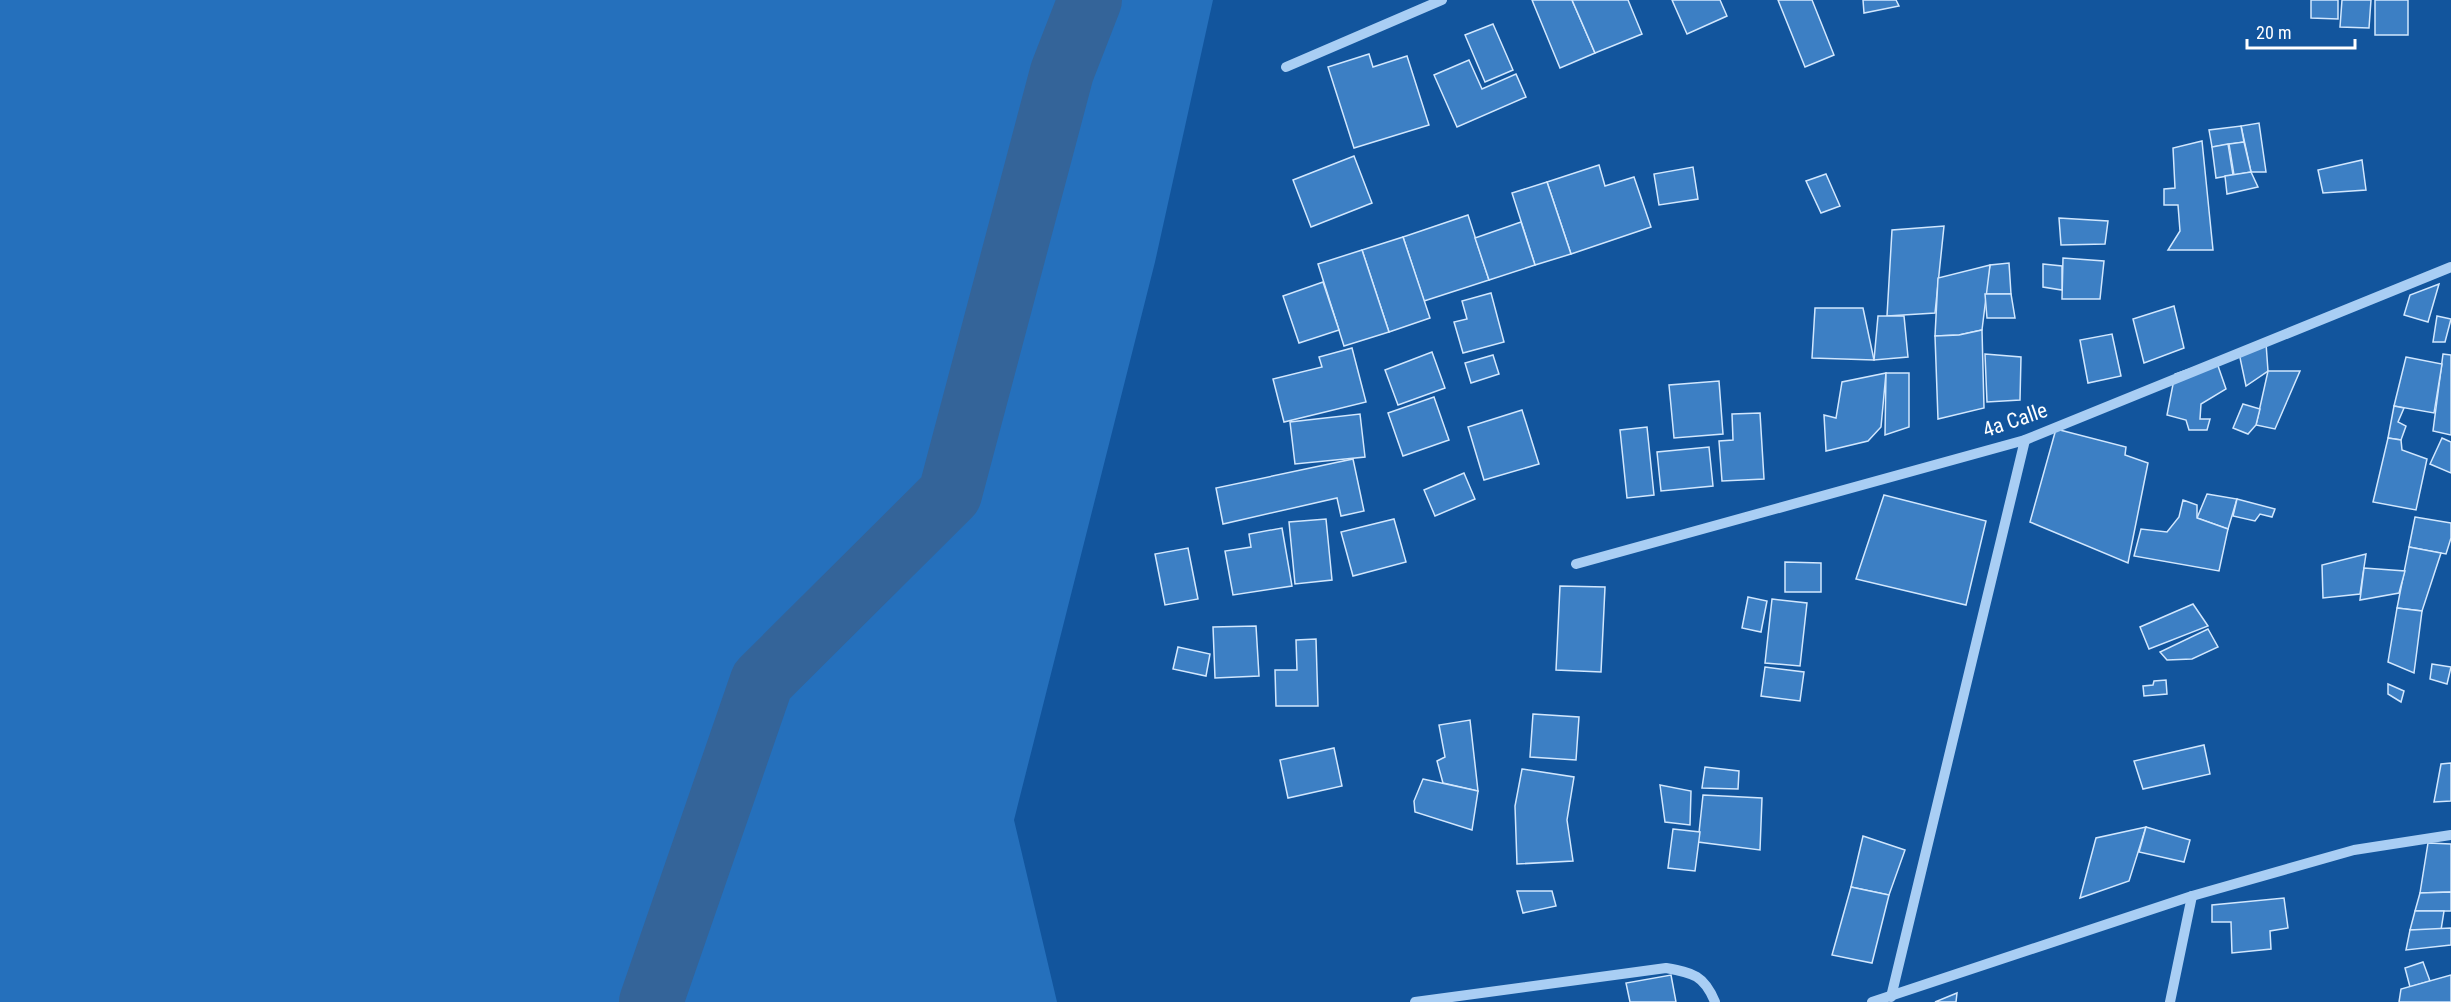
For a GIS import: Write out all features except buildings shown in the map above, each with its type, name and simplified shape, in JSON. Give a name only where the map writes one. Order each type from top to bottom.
[{"type":"street","points":[[1286,67],[1442,0]]},
{"type":"street","name":"4a Calle","points":[[1576,564],[2025,440],[2451,267]]},
{"type":"street","points":[[1891,998],[2025,440]]},
{"type":"street","points":[[1872,1002],[1891,998],[2192,896],[2354,850],[2451,835]]},
{"type":"street","points":[[2170,1002],[2192,896]]},
{"type":"street","points":[[1415,1002],[1666,968],[1694,973],[1710,990],[1715,1002]]},
{"type":"shaded area","points":[[0,0],[1213,0],[1155,262],[1014,820],[1057,1002],[0,1002]]},
{"type":"waterway","points":[[651,1002],[762,681],[950,494],[1062,72],[1090,0]]}]
